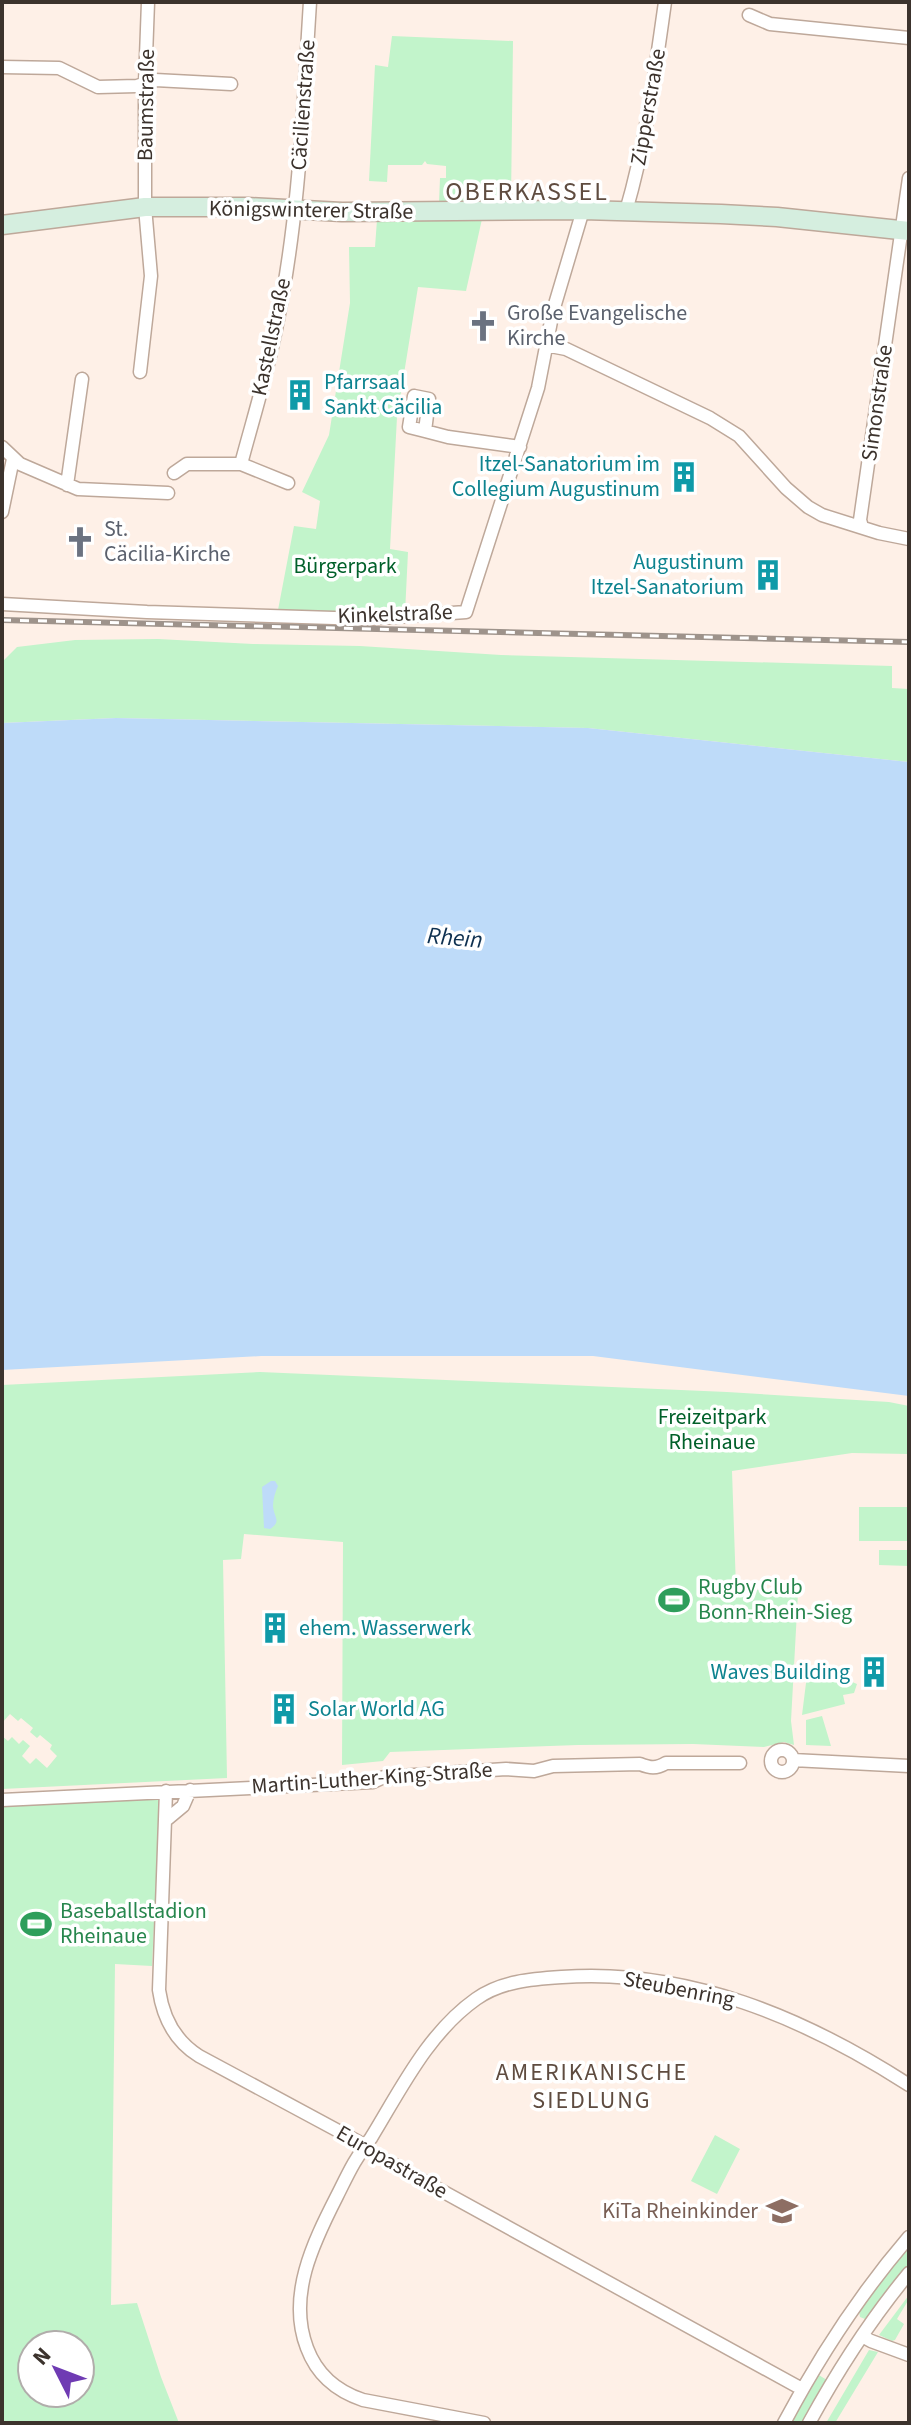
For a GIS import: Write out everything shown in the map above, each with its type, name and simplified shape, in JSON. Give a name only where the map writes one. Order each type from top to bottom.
[{"type":"main road","name":"Königswinterer Straße","points":[[2,225],[145,207],[404,213],[626,211],[777,217],[906,230]]},
{"type":"street","name":"Baumstraße","points":[[140,372],[151,276],[145,207],[148,2]]},
{"type":"street","name":"Cäcilienstraße","points":[[294,209],[310,2]]},
{"type":"street","name":"Zipperstraße","points":[[626,211],[646,127],[665,2]]},
{"type":"street","points":[[749,15],[770,24],[909,38]]},
{"type":"street","points":[[2,67],[59,68],[98,87],[145,84],[155,80],[231,84]]},
{"type":"street","name":"Simonstraße","points":[[862,527],[860,520],[906,230],[909,178]]},
{"type":"street","name":"Kastellstraße","points":[[241,464],[276,329],[294,209]]},
{"type":"street","name":"Kinkelstraße","points":[[3,604],[366,619],[466,612],[538,388],[545,345],[583,210]]},
{"type":"street","points":[[545,345],[566,349],[710,418],[739,436],[786,488],[822,515],[909,539]]},
{"type":"street","points":[[67,485],[82,379]]},
{"type":"street","points":[[425,431],[520,447]]},
{"type":"street","points":[[2,447],[13,459],[78,489],[168,493]]},
{"type":"street","points":[[2,512],[13,459]]},
{"type":"street","points":[[174,473],[187,464],[241,464],[288,483]]},
{"type":"street","points":[[793,1760],[909,1766]]},
{"type":"street","name":"Martin-Luther-King-Straße","points":[[2,1800],[373,1782],[384,1777],[506,1769],[520,1772],[553,1766],[640,1764],[658,1768],[666,1763],[740,1763]]},
{"type":"street","points":[[165,1821],[183,1806],[190,1790]]},
{"type":"street","name":"Europastraße","points":[[166,1791],[159,1990],[161,2006],[177,2037],[199,2056],[802,2389]]},
{"type":"street","name":"Steubenring","points":[[484,2423],[348,2395],[329,2382],[310,2356],[299,2320],[299,2301],[306,2266],[327,2214],[358,2153],[439,2032],[477,1998],[496,1987],[531,1979],[636,1977],[723,1995],[763,2008],[833,2040],[909,2085]]},
{"type":"street","points":[[784,2423],[838,2331],[909,2237]]},
{"type":"street","points":[[809,2423],[862,2337],[909,2273]]},
{"type":"street","points":[[848,2317],[862,2337]]},
{"type":"street","points":[[838,2331],[909,2355]]},
{"type":"green space","points":[[392,36],[513,41],[511,200],[439,203],[440,178],[446,178],[446,166],[427,164],[425,161],[422,165],[388,165],[387,182],[369,181],[375,65],[388,67]]},
{"type":"green space","name":"Bürgerpark","points":[[482,219],[466,291],[418,287],[397,417],[390,549],[408,552],[405,613],[278,610],[294,526],[316,529],[320,501],[302,492],[329,435],[350,303],[349,247],[375,247],[377,220]]},
{"type":"green space","points":[[158,639],[360,646],[501,655],[892,666],[892,688],[909,689],[909,762],[588,728],[116,718],[2,723],[2,662],[17,647],[75,640]]},
{"type":"green space","name":"Freizeitpark Rheinaue","points":[[260,1372],[889,1402],[909,1406],[909,1454],[852,1453],[732,1471],[736,1588],[798,1593],[791,1721],[794,1745],[784,1742],[764,1747],[578,1745],[390,1752],[383,1761],[342,1765],[343,1542],[244,1534],[241,1559],[223,1560],[227,1778],[2,1789],[2,1736],[8,1741],[12,1737],[19,1744],[23,1740],[30,1746],[22,1756],[30,1764],[36,1758],[47,1768],[57,1756],[50,1749],[52,1745],[40,1735],[37,1738],[30,1732],[33,1728],[21,1718],[18,1721],[10,1714],[2,1723],[2,1385]]},
{"type":"green space","points":[[859,1507],[909,1507],[909,1541],[859,1541]]},
{"type":"green space","points":[[879,1550],[909,1550],[909,1566],[879,1565]]},
{"type":"green space","points":[[807,1675],[832,1676],[857,1684],[854,1693],[843,1695],[845,1704],[802,1715]]},
{"type":"green space","points":[[822,1716],[831,1746],[806,1745],[806,1720]]},
{"type":"green space","points":[[160,1797],[152,1966],[115,1964],[111,2305],[137,2303],[179,2423],[2,2423],[2,1804]]},
{"type":"green space","points":[[715,2135],[740,2149],[717,2194],[691,2181]]},
{"type":"green space","points":[[909,2246],[909,2264],[868,2317],[860,2317],[859,2311]]},
{"type":"green space","points":[[909,2295],[897,2319],[904,2324],[895,2340],[879,2335]]},
{"type":"green space","points":[[869,2350],[878,2352],[835,2423],[826,2423]]},
{"type":"green space","points":[[817,2374],[827,2380],[803,2423],[789,2423]]},
{"type":"water","name":"Rhein","points":[[116,718],[588,728],[909,762],[909,1396],[593,1356],[261,1356],[2,1370],[2,723]]},
{"type":"water","points":[[271,1481],[278,1486],[273,1503],[276,1521],[270,1529],[264,1528],[262,1487]]},
{"type":"railway","points":[[2,620],[909,642]]},
{"type":"place","name":"Große Evangelische Kirche","points":[[483,326]]},
{"type":"place","name":"Pfarrsaal Sankt Cäcilia","points":[[300,395]]},
{"type":"place","name":"Itzel-Sanatorium im Collegium Augustinum","points":[[684,477]]},
{"type":"place","name":"St. Cäcilia-Kirche","points":[[80,542]]},
{"type":"place","name":"Augustinum Itzel-Sanatorium","points":[[768,575]]},
{"type":"place","name":"Rugby Club Bonn-Rhein-Sieg","points":[[674,1600]]},
{"type":"place","name":"ehem. Wasserwerk","points":[[275,1628]]},
{"type":"place","name":"Waves Building","points":[[874,1672]]},
{"type":"place","name":"Solar World AG","points":[[284,1709]]},
{"type":"place","name":"Baseballstadion Rheinaue","points":[[36,1924]]},
{"type":"place","name":"KiTa Rheinkinder","points":[[782,2211]]},
{"type":"district","name":"OBERKASSEL","points":[[527,191]]},
{"type":"district","name":"AMERIKANISCHE SIEDLUNG","points":[[592,2086]]}]
